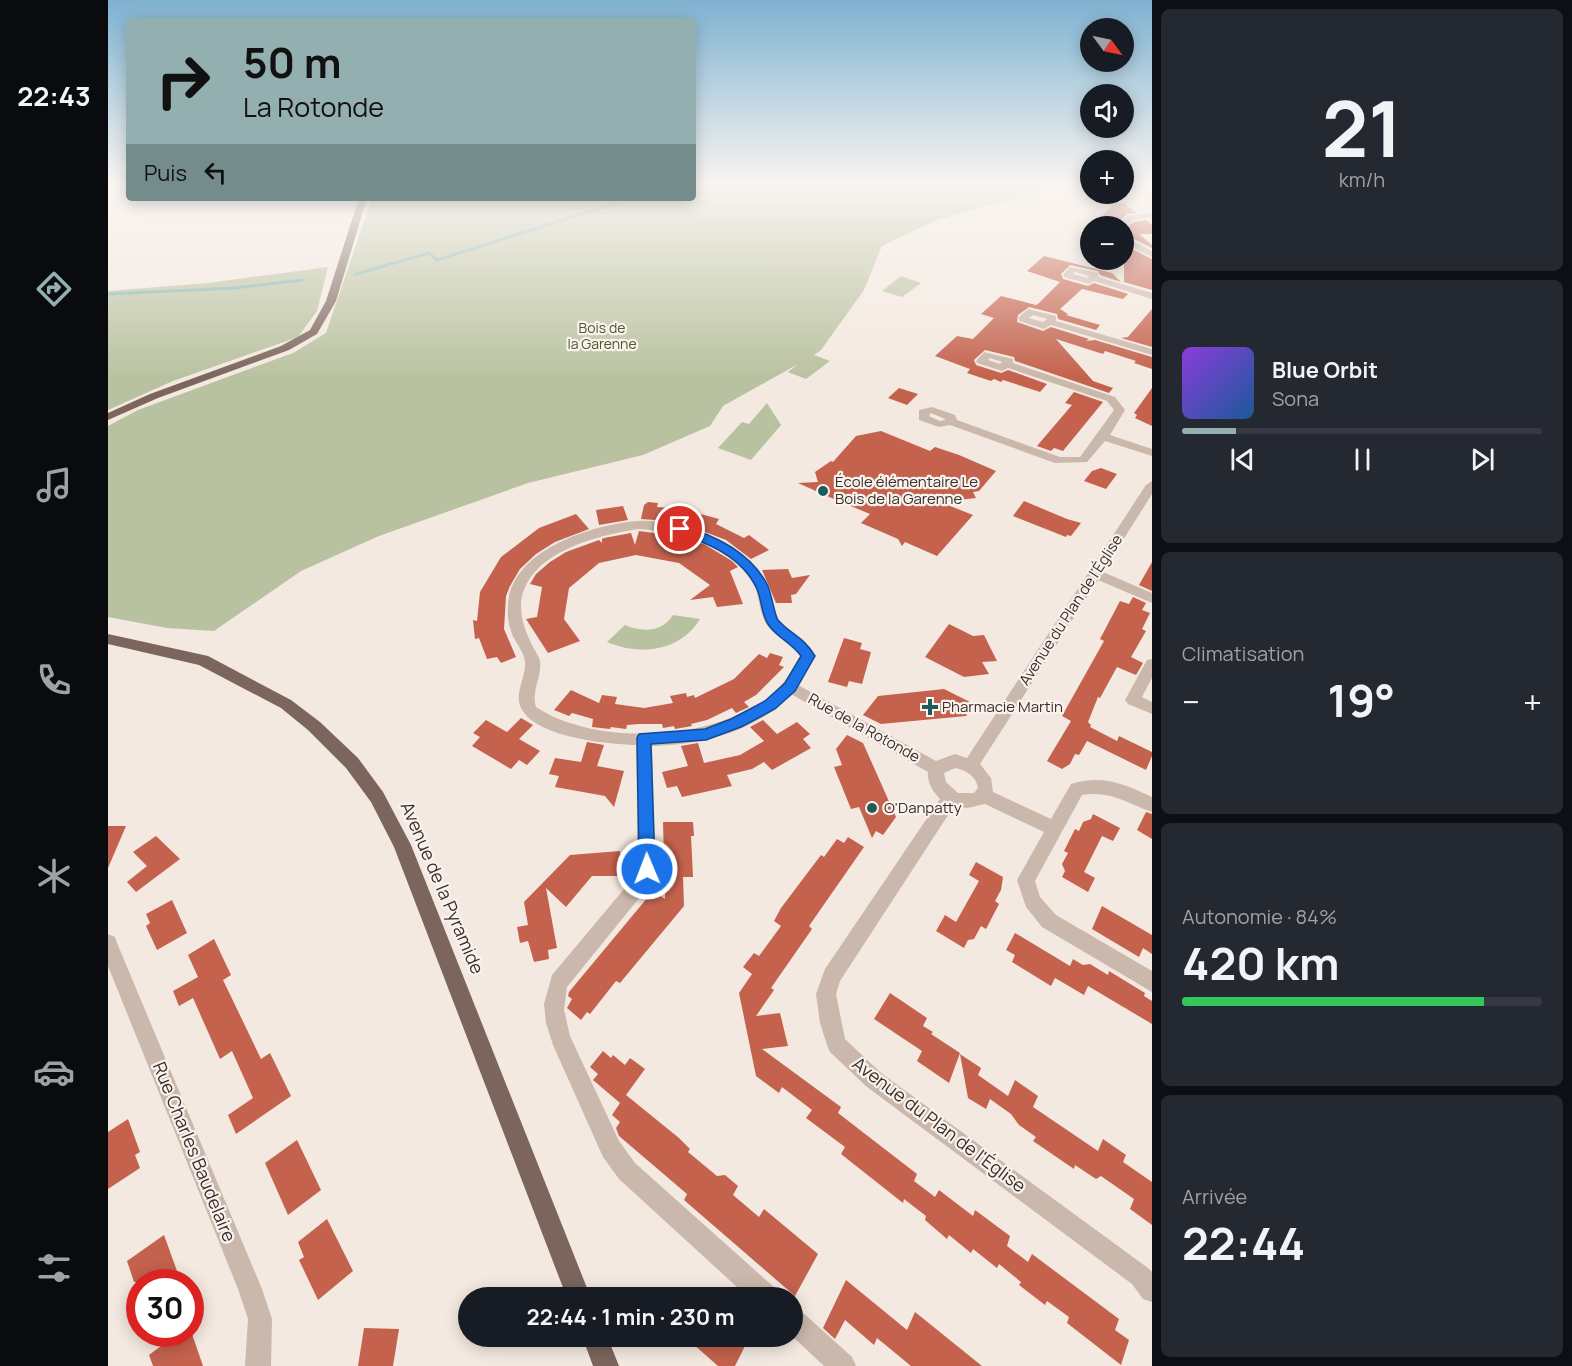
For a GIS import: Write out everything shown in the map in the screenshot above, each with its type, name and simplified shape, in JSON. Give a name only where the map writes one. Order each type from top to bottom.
[{"type":"main road","points":[[108,417],[154,396],[285,348],[314,332],[331,301],[347,250]]},
{"type":"main road","name":"Avenue de la Pyramide","points":[[108,639],[203,660],[286,704],[314,726],[352,763],[377,797],[402,844],[575,1287]]},
{"type":"main road","points":[[598,1347],[606,1366]]},
{"type":"street","points":[[1092,278],[1152,296]]},
{"type":"street","points":[[1049,322],[1152,352]]},
{"type":"street","points":[[951,422],[1059,461],[1083,460],[1103,436],[1120,410],[1111,399],[1006,364]]},
{"type":"street","points":[[1103,436],[1152,453]]},
{"type":"street","name":"Avenue du Plan de l'Église","points":[[971,765],[1152,484]]},
{"type":"street","points":[[620,526],[660,526],[700,536],[734,554],[752,571],[760,584],[774,624],[806,650],[808,656],[790,687],[770,705],[736,723],[706,734],[644,738],[591,736],[562,728],[534,715],[527,705],[533,661],[520,643],[514,626],[515,605],[520,587],[528,572],[545,555],[586,534],[620,526]]},
{"type":"street","points":[[1096,574],[1152,598]]},
{"type":"street","points":[[1152,664],[1133,700],[1152,708]]},
{"type":"street","name":"Rue de la Rotonde","points":[[790,687],[938,769]]},
{"type":"street","points":[[644,738],[647,869],[642,881],[559,982],[553,1001],[555,1021],[560,1038],[611,1149],[627,1171],[755,1287]]},
{"type":"street","points":[[948,762],[971,765],[978,770],[986,783],[983,795],[973,802],[950,798],[938,787],[935,774],[948,762]]},
{"type":"street","points":[[1152,805],[1120,790],[1098,784],[1077,789],[1026,880],[1032,901],[1049,921],[1152,982]]},
{"type":"street","points":[[983,795],[1055,829]]},
{"type":"street","name":"Avenue du Plan de l'Église","points":[[950,798],[832,976],[826,993],[830,1023],[837,1045],[874,1080],[1140,1276],[1152,1290]]},
{"type":"street","name":"Rue Charles Baudelaire","points":[[108,943],[250,1289],[260,1319],[258,1366]]},
{"type":"street","points":[[803,1330],[843,1366]]},
{"type":"green space","name":"Bois de la Garenne","points":[[354,250],[880,250],[864,290],[821,350],[814,355],[830,361],[806,379],[788,372],[798,364],[723,406],[710,426],[643,455],[528,483],[379,536],[301,571],[214,631],[167,628],[108,617],[108,426],[138,410],[293,353],[326,333]]},
{"type":"green space","points":[[328,267],[317,311],[298,337],[173,381],[108,410],[108,291],[208,283]]},
{"type":"green space","points":[[901,276],[921,283],[902,297],[882,291]]},
{"type":"green space","points":[[767,403],[781,425],[751,460],[718,448],[742,422],[749,424]]},
{"type":"green space","points":[[673,615],[700,619],[682,638],[658,648],[633,649],[607,642],[625,625],[645,630],[657,628]]},
{"type":"building","points":[[1134,250],[1152,259],[1152,290],[1124,282],[1124,270],[1134,270]]},
{"type":"building","points":[[1044,256],[1080,265],[1080,267],[1070,265],[1061,274],[1063,279],[1088,286],[1094,283],[1128,294],[1123,299],[1082,289],[1060,309],[1068,314],[1066,315],[1100,325],[1096,330],[1058,319],[1057,314],[1029,307],[1018,315],[1017,322],[1043,331],[1051,327],[1089,339],[1086,341],[1095,340],[1152,357],[1152,369],[1105,351],[1103,354],[1056,339],[1093,381],[1113,388],[1109,393],[1015,361],[1014,357],[985,350],[974,360],[976,365],[1001,373],[1008,370],[1047,384],[1040,392],[1003,380],[1001,382],[994,379],[991,381],[967,373],[970,369],[935,356],[957,336],[973,339],[994,318],[981,314],[1001,296],[1036,305],[1060,282],[1027,271]]},
{"type":"building","points":[[1093,270],[1112,273],[1121,282],[1100,275],[1098,271]]},
{"type":"building","points":[[1152,309],[1152,347],[1121,338],[1128,337]]},
{"type":"building","points":[[899,388],[918,394],[907,405],[888,398]]},
{"type":"building","points":[[1152,388],[1152,426],[1135,418],[1137,415],[1134,413]]},
{"type":"building","points":[[1074,392],[1103,402],[1063,451],[1054,448],[1051,451],[1037,446],[1072,405],[1065,403]]},
{"type":"building","points":[[881,431],[930,451],[935,447],[959,455],[996,471],[979,491],[973,492],[976,498],[940,502],[973,515],[937,556],[905,542],[902,546],[898,539],[861,523],[870,514],[846,504],[843,498],[836,500],[798,483],[818,482],[815,472],[831,461],[833,462],[856,436]]},
{"type":"building","points":[[1101,468],[1117,474],[1106,489],[1084,481],[1092,471]]},
{"type":"building","points":[[1024,501],[1081,523],[1071,536],[1066,537],[1013,516]]},
{"type":"building","points":[[648,502],[658,503],[657,507],[671,508],[669,521],[641,519],[644,505]]},
{"type":"building","points":[[623,506],[628,520],[599,525],[596,510]]},
{"type":"building","points":[[693,512],[719,519],[716,524],[744,538],[749,535],[769,550],[751,559],[726,540],[684,524]]},
{"type":"building","points":[[576,514],[589,529],[555,542],[536,554],[520,569],[510,586],[506,596],[504,629],[516,657],[501,663],[497,657],[487,659],[479,638],[475,639],[473,620],[477,621],[480,592],[501,557],[539,528]]},
{"type":"building","points":[[639,531],[668,535],[666,549],[675,536],[704,544],[732,561],[738,567],[730,571],[743,604],[717,607],[713,597],[690,600],[710,585],[679,563],[636,555],[599,563],[569,588],[564,619],[580,641],[548,653],[526,619],[537,617],[542,587],[530,584],[536,574],[566,552],[599,540],[602,543],[604,538],[631,533],[635,545]]},
{"type":"building","points":[[1152,562],[1152,591],[1139,585]]},
{"type":"building","points":[[788,569],[792,578],[810,575],[796,594],[791,595],[792,603],[776,603],[762,570]]},
{"type":"building","points":[[1133,597],[1146,603],[1142,610],[1150,613],[1142,629],[1146,631],[1131,657],[1143,663],[1136,675],[1117,667],[1100,698],[1098,697],[1088,722],[1090,727],[1117,741],[1119,736],[1152,752],[1152,756],[1146,770],[1087,741],[1079,755],[1075,754],[1070,764],[1062,769],[1047,761],[1071,721],[1062,716],[1104,641],[1100,639],[1120,601],[1129,604]]},
{"type":"building","points":[[949,624],[973,636],[984,635],[997,661],[982,662],[989,674],[964,677],[925,657]]},
{"type":"building","points":[[844,638],[862,643],[860,649],[871,652],[862,684],[849,681],[847,687],[828,682]]},
{"type":"building","points":[[770,653],[783,657],[779,665],[784,667],[756,695],[744,702],[749,707],[736,713],[732,708],[707,720],[691,724],[692,726],[675,729],[674,726],[663,728],[662,724],[627,725],[626,729],[592,727],[593,719],[572,713],[569,716],[554,710],[571,690],[599,703],[602,695],[617,697],[615,704],[644,708],[673,703],[670,696],[686,693],[687,697],[694,695],[695,698],[734,679],[759,654],[767,658]]},
{"type":"building","points":[[944,689],[974,704],[966,716],[881,724],[863,715],[878,696]]},
{"type":"building","points":[[521,718],[533,725],[519,739],[540,751],[527,765],[519,760],[511,769],[472,746],[480,737],[473,733],[486,720],[507,732]]},
{"type":"building","points":[[763,720],[777,734],[797,722],[810,734],[803,739],[811,748],[772,770],[764,762],[752,769],[727,775],[732,786],[682,797],[677,786],[667,788],[662,772],[688,766],[681,746],[698,743],[704,763],[740,755],[764,741],[750,727]]},
{"type":"building","points":[[847,735],[863,743],[896,817],[883,835],[876,831],[872,838],[859,807],[851,809],[834,767],[842,765],[836,749]]},
{"type":"building","points":[[587,742],[604,745],[597,766],[624,771],[614,807],[605,796],[555,787],[559,776],[549,774],[555,758],[581,762]]},
{"type":"building","points":[[1146,812],[1152,814],[1152,839],[1137,830]]},
{"type":"building","points":[[1093,814],[1120,828],[1113,841],[1102,836],[1084,872],[1095,878],[1088,892],[1062,877],[1065,871],[1062,864],[1068,853],[1064,851],[1075,829],[1079,831],[1083,822],[1091,819]]},
{"type":"building","points":[[663,822],[693,822],[694,836],[691,836],[693,877],[683,877],[684,906],[620,983],[616,981],[590,1014],[587,1012],[581,1020],[567,1008],[572,999],[568,996],[569,992],[653,891],[665,899]]},
{"type":"building","points":[[108,826],[126,826],[108,868]]},
{"type":"building","points":[[156,836],[180,859],[136,892],[127,882],[147,866],[133,852]]},
{"type":"building","points":[[848,837],[864,847],[809,926],[812,929],[771,988],[774,990],[756,1016],[780,1013],[788,1046],[762,1049],[841,1107],[838,1113],[917,1174],[914,1181],[935,1197],[939,1190],[973,1216],[975,1210],[1010,1236],[1007,1246],[1028,1262],[1032,1254],[1119,1319],[1115,1330],[1129,1340],[1121,1365],[1067,1323],[1069,1317],[1047,1301],[1045,1305],[1019,1285],[1021,1282],[999,1264],[997,1268],[973,1249],[971,1253],[949,1235],[947,1239],[925,1220],[926,1216],[904,1199],[903,1203],[841,1154],[845,1147],[806,1118],[812,1110],[782,1087],[779,1093],[756,1076],[739,993],[752,974],[743,967],[754,953],[759,956],[781,926],[774,921],[781,908],[821,855],[824,857],[837,839],[844,843]]},
{"type":"building","points":[[620,851],[620,854],[629,853],[630,868],[620,868],[621,876],[592,876],[566,907],[546,888],[557,948],[548,950],[549,959],[534,962],[528,941],[520,943],[517,927],[528,925],[524,902],[570,855]]},
{"type":"building","points":[[976,862],[1003,877],[1001,890],[995,901],[999,904],[986,929],[981,926],[974,939],[968,940],[964,948],[936,931],[945,915],[956,922],[979,881],[969,875]]},
{"type":"building","points":[[172,900],[187,933],[157,950],[146,926],[150,923],[146,914]]},
{"type":"building","points":[[1102,906],[1152,935],[1152,954],[1143,948],[1139,957],[1092,929]]},
{"type":"building","points":[[1015,933],[1070,966],[1073,959],[1083,965],[1090,964],[1108,975],[1109,971],[1145,993],[1144,996],[1152,1001],[1152,1024],[1088,986],[1084,995],[1055,978],[1051,986],[1012,962],[1015,955],[1006,950]]},
{"type":"building","points":[[214,939],[231,975],[223,980],[261,1059],[270,1053],[291,1096],[236,1134],[228,1115],[253,1098],[232,1051],[220,1059],[193,998],[179,1006],[173,991],[198,977],[188,955]]},
{"type":"building","points":[[890,993],[927,1018],[923,1026],[960,1053],[949,1083],[917,1061],[922,1051],[874,1019]]},
{"type":"building","points":[[603,1051],[611,1058],[613,1055],[625,1065],[630,1058],[645,1069],[626,1095],[679,1138],[690,1149],[688,1152],[717,1176],[725,1175],[738,1186],[733,1195],[759,1217],[764,1209],[818,1254],[800,1287],[785,1287],[684,1200],[687,1194],[619,1136],[616,1128],[620,1122],[612,1115],[620,1103],[593,1080],[598,1074],[590,1067]]},
{"type":"building","points":[[960,1054],[981,1068],[978,1075],[1008,1096],[1015,1080],[1038,1096],[1033,1107],[1098,1151],[1103,1139],[1126,1155],[1123,1162],[1152,1182],[1152,1225],[1130,1209],[1134,1199],[1101,1176],[1096,1179],[1075,1165],[1074,1169],[1033,1141],[1036,1137],[1019,1125],[1011,1114],[990,1099],[986,1109],[968,1098]]},
{"type":"building","points":[[128,1119],[140,1152],[135,1155],[140,1168],[108,1189],[108,1132]]},
{"type":"building","points":[[297,1140],[321,1190],[288,1215],[265,1163]]},
{"type":"building","points":[[327,1219],[353,1271],[318,1300],[299,1260],[304,1257],[298,1242]]},
{"type":"building","points":[[164,1235],[176,1269],[130,1269],[127,1261]]},
{"type":"building","points":[[846,1280],[907,1330],[915,1312],[982,1366],[911,1366],[877,1338],[874,1345],[845,1320],[835,1339],[823,1328]]},
{"type":"building","points":[[364,1328],[399,1329],[393,1366],[358,1366]]},
{"type":"building","points":[[160,1347],[196,1347],[203,1366],[153,1366],[149,1355]]},
{"type":"building","points":[[696,1347],[744,1347],[735,1366],[718,1366]]},
{"type":"waterway","points":[[356,274],[429,253],[437,260],[469,250]]},
{"type":"waterway","points":[[108,294],[234,288],[302,280]]},
{"type":"place","name":"École élémentaire Le Bois de la Garenne","points":[[823,491]]},
{"type":"place","name":"Pharmacie Martin","points":[[930,707]]},
{"type":"place","name":"O'Danpatty","points":[[872,808]]},
{"type":"route","points":[[647,869],[644,738],[706,734],[736,723],[770,705],[790,687],[808,656],[800,643],[774,624],[760,584],[741,559],[713,542],[680,529]]}]
